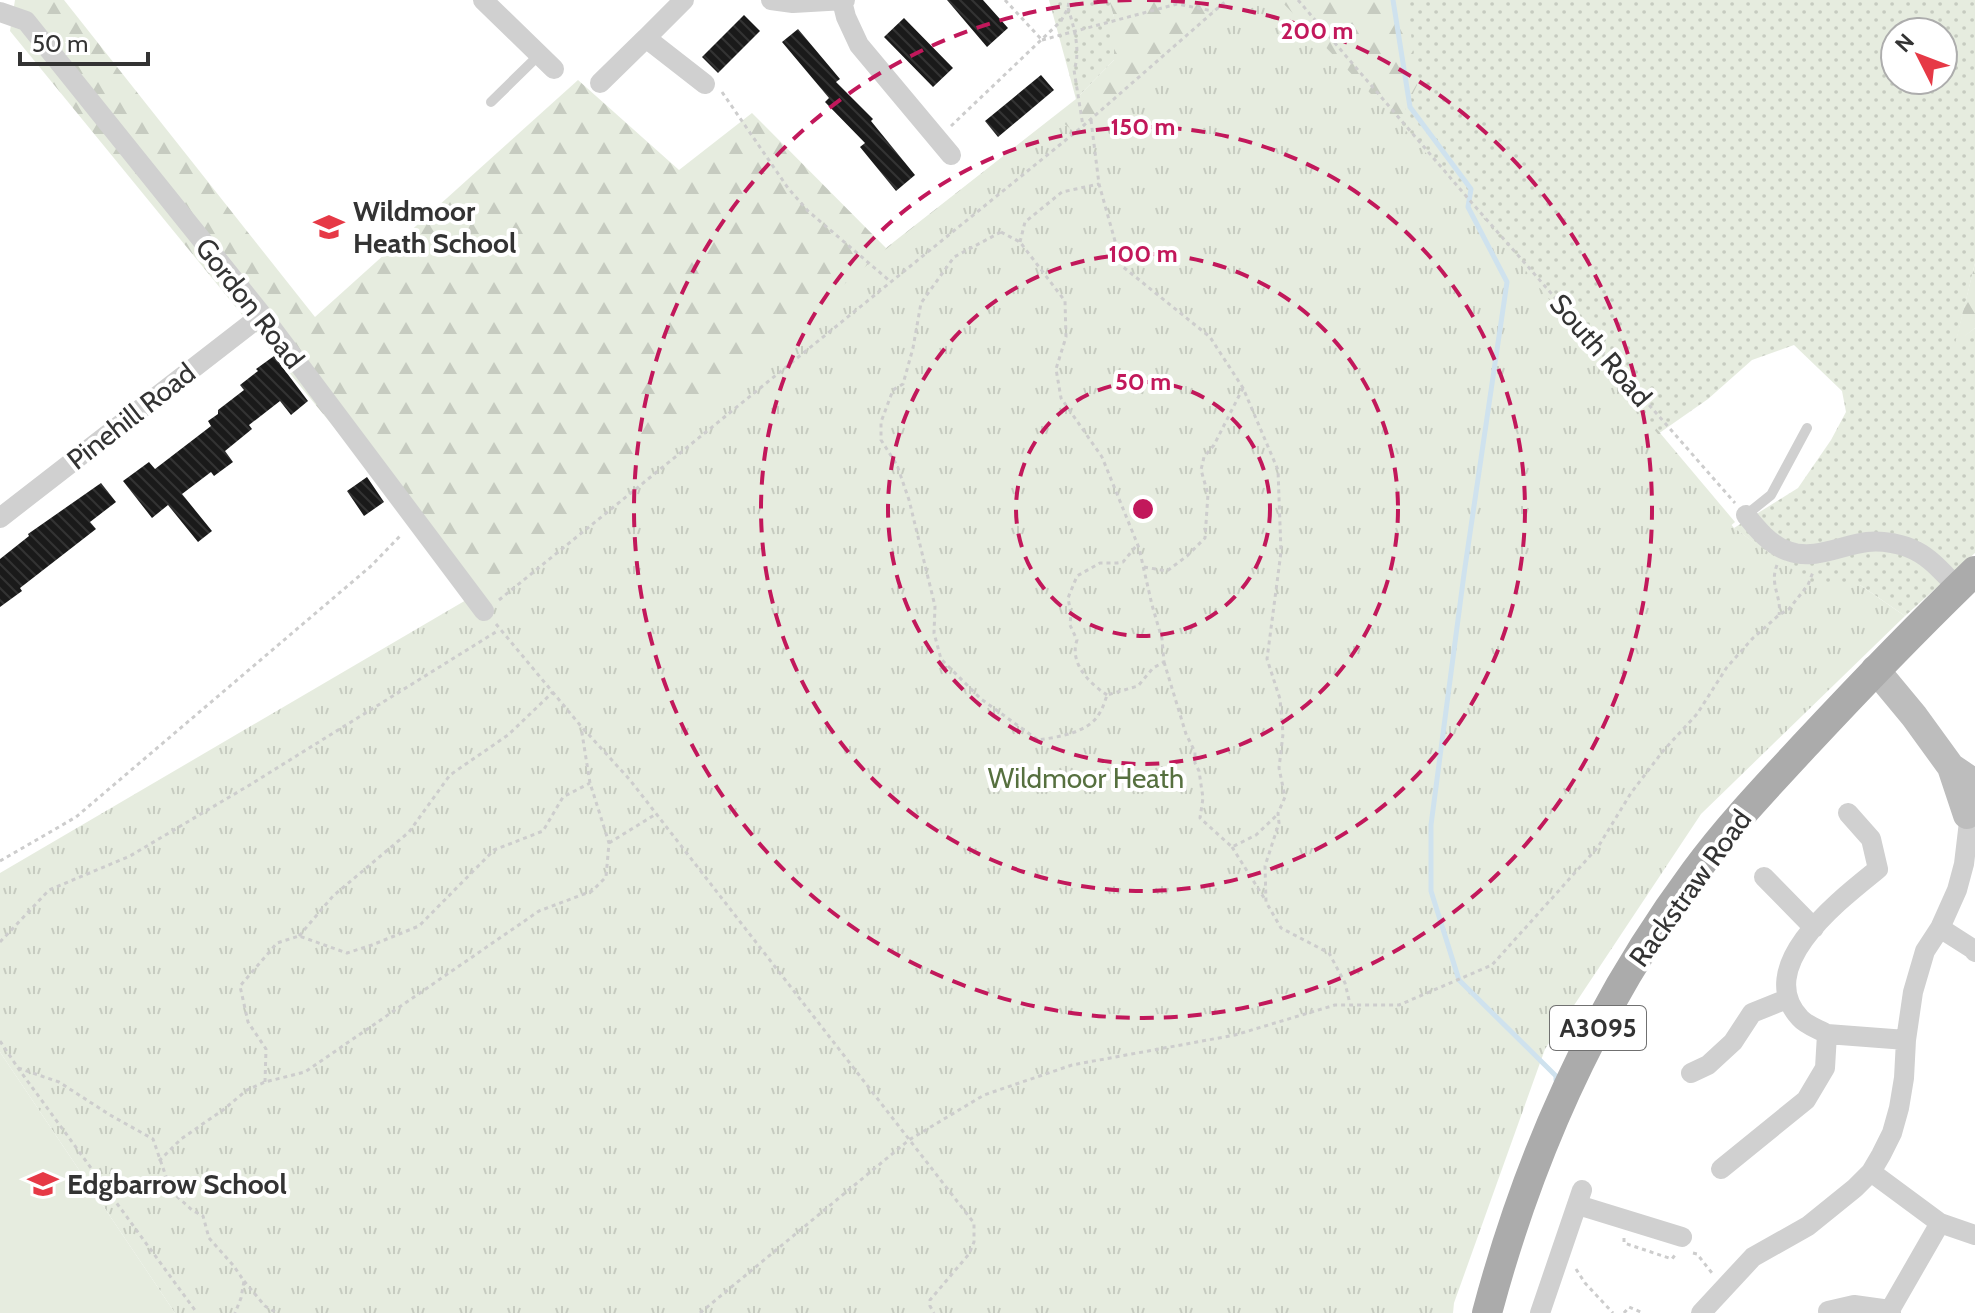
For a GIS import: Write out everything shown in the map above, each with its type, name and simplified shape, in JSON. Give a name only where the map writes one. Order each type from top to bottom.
[{"type":"main road","name":"Rackstraw Road","points":[[1487,1313],[1523,1195],[1560,1103],[1582,1056],[1635,962],[1675,900],[1733,825],[1875,669],[1966,580]]},
{"type":"street","points":[[483,0],[554,69]]},
{"type":"street","points":[[600,83],[684,0]]},
{"type":"street","points":[[771,0],[793,3],[844,0],[846,17],[859,45],[951,155]]},
{"type":"street","name":"Gordon Road","points":[[0,12],[26,21],[262,315],[484,611]]},
{"type":"street","points":[[646,38],[710,83]]},
{"type":"street","name":"Pinehill Road","points":[[0,518],[262,315]]},
{"type":"street","points":[[1746,515],[1765,537],[1793,553],[1816,553],[1869,541],[1900,545],[1917,551],[1966,580]]},
{"type":"street","points":[[1701,1313],[1753,1257],[1808,1226],[1871,1172],[1892,1133],[1899,1108],[1913,992],[1925,951],[1940,928],[1970,858],[1971,815],[1951,767],[1875,669]]},
{"type":"street","points":[[1951,767],[1975,783]]},
{"type":"street","points":[[1848,813],[1871,839],[1878,869],[1844,896],[1801,942],[1787,968],[1787,999],[1801,1020],[1827,1034],[1906,1040]]},
{"type":"street","points":[[1764,877],[1814,928]]},
{"type":"street","points":[[1940,928],[1975,952]]},
{"type":"street","points":[[1691,1073],[1708,1065],[1733,1042],[1752,1013],[1787,999]]},
{"type":"street","points":[[1721,1169],[1806,1100],[1825,1068],[1827,1034]]},
{"type":"street","points":[[1871,1172],[1940,1223],[1975,1235]]},
{"type":"street","points":[[1540,1313],[1580,1197],[1682,1237]]},
{"type":"street","points":[[1828,1311],[1854,1305],[1890,1312],[1940,1223]]},
{"type":"lane","points":[[491,102],[539,55]]},
{"type":"lane","points":[[1746,515],[1771,495],[1807,428]]},
{"type":"path","points":[[1005,0],[1042,40]]},
{"type":"path","points":[[937,139],[1061,21],[1069,0]]},
{"type":"path","points":[[934,1313],[930,1300],[969,1254],[974,1242],[974,1223],[630,780],[484,611],[1091,120],[1227,0]]},
{"type":"path","name":"South Road","points":[[1298,0],[1473,205],[1746,515]]},
{"type":"path","points":[[1042,40],[1177,4],[1215,11]]},
{"type":"path","points":[[1068,8],[1076,32],[1074,70],[1083,126]]},
{"type":"path","points":[[710,83],[808,211],[891,282]]},
{"type":"path","points":[[1091,120],[1099,184],[1122,266],[1210,337],[1243,388],[1278,470],[1281,552],[1267,659],[1280,699],[1283,734],[1279,768],[1285,797],[1278,813],[1256,835],[1232,847]]},
{"type":"path","points":[[1020,242],[1025,222],[1062,192],[1099,184]]},
{"type":"path","points":[[1107,695],[1098,716],[1084,726],[1066,736],[1038,740],[981,699],[941,659],[934,633],[935,606],[909,500],[897,465],[881,440],[881,422],[893,390],[903,384],[921,303],[954,257],[1001,232],[1020,242],[1065,301],[1066,337],[1056,369],[1061,398],[1102,457],[1138,544],[1162,639],[1164,662],[1186,734],[1195,752],[1203,798],[1200,818],[1232,847],[1281,928],[1329,953],[1345,983],[1350,1005]]},
{"type":"path","points":[[1144,567],[1167,571],[1205,538],[1208,494],[1201,470],[1204,457],[1214,445],[1243,388]]},
{"type":"path","points":[[0,861],[76,817],[371,566],[415,520]]},
{"type":"path","points":[[1138,544],[1123,562],[1100,563],[1077,576],[1068,598],[1070,625],[1077,640],[1074,649],[1079,666],[1093,686],[1107,695],[1138,686],[1153,668],[1164,662]]},
{"type":"path","points":[[1779,547],[1779,558],[1772,577],[1781,603],[1779,615]]},
{"type":"path","points":[[700,1313],[909,1140],[984,1095],[1072,1065],[1235,1035],[1335,1005],[1399,1005],[1492,965],[1598,847],[1631,793],[1697,714],[1727,667],[1753,638],[1789,609],[1808,585],[1815,567],[1816,553]]},
{"type":"path","points":[[0,942],[49,890],[130,856],[500,630]]},
{"type":"path","points":[[265,1082],[266,1049],[248,1022],[240,986],[277,943],[299,936],[333,896],[409,832],[450,775],[508,735],[553,692]]},
{"type":"path","points":[[159,1161],[181,1139],[247,1090],[305,1072],[539,911],[592,891],[606,877],[609,843],[590,783],[580,725]]},
{"type":"path","points":[[299,936],[347,953],[419,926],[494,850],[543,831],[563,797],[590,783]]},
{"type":"path","points":[[1266,902],[1265,866],[1279,823],[1278,813]]},
{"type":"path","points":[[609,843],[656,814]]},
{"type":"path","points":[[0,1041],[197,1313]]},
{"type":"path","points":[[18,1068],[59,1082],[153,1139],[171,1191],[203,1216],[209,1238],[265,1306],[277,1313]]},
{"type":"path","points":[[1562,1249],[1585,1283],[1613,1313]]},
{"type":"path","points":[[235,1313],[244,1281]]},
{"type":"path","points":[[1624,1313],[1629,1307],[1643,1313]]},
{"type":"green space","points":[[15,0],[64,0],[315,317],[578,80],[679,170],[752,113],[886,248],[1076,99],[1114,60],[1114,17],[1109,0],[1407,0],[1417,85],[1399,123],[1735,522],[1608,633],[472,596],[10,31]]},
{"type":"green space","points":[[1049,0],[1109,0],[1114,17],[1114,60],[1076,99]]},
{"type":"green space","name":"Wildmoor Heath","points":[[1233,0],[1280,0],[1399,123],[1475,208],[1734,528],[1813,584],[1860,585],[1905,616],[1701,814],[1545,1049],[1453,1313],[175,1313],[0,1052],[0,873],[473,596],[897,240],[1055,116],[1079,136]]},
{"type":"green space","points":[[1280,0],[1975,0],[1975,263],[1956,342],[1975,328],[1975,553],[1905,616],[1860,585],[1813,585],[1734,528],[1798,488],[1846,412],[1842,391],[1794,345],[1752,360],[1708,399],[1658,434]]},
{"type":"green space","points":[[1975,263],[1975,328],[1955,344]]},
{"type":"green space","name":"Edgbarrow School","points":[[0,1052],[175,1313],[0,1313]]},
{"type":"building","points":[[947,0],[983,0],[1008,28],[987,47]]},
{"type":"building","points":[[744,15],[760,31],[718,73],[702,57]]},
{"type":"building","points":[[904,18],[953,68],[933,87],[884,37]]},
{"type":"building","points":[[798,29],[840,79],[836,82],[873,119],[871,121],[915,175],[896,191],[860,147],[865,143],[825,102],[829,98],[782,42]]},
{"type":"building","points":[[1041,75],[1054,90],[998,137],[985,121]]},
{"type":"building","points":[[274,356],[308,401],[291,415],[280,401],[249,425],[252,429],[225,451],[233,462],[214,476],[211,472],[182,494],[212,531],[198,542],[168,505],[152,518],[123,481],[149,462],[155,469],[211,426],[208,421],[218,414],[218,410],[244,390],[240,385]]},
{"type":"building","points":[[367,477],[384,502],[364,516],[347,491]]},
{"type":"building","points":[[101,483],[116,502],[90,522],[96,529],[0,607],[0,559],[28,534]]},
{"type":"waterway","points":[[1393,0],[1410,107],[1471,189],[1468,207],[1507,282],[1431,825],[1431,891],[1459,980],[1556,1076],[1556,1080]]},
{"type":"place","name":"Wildmoor Heath School","points":[[329,227]]},
{"type":"place","name":"Edgbarrow School","points":[[43,1184]]}]
